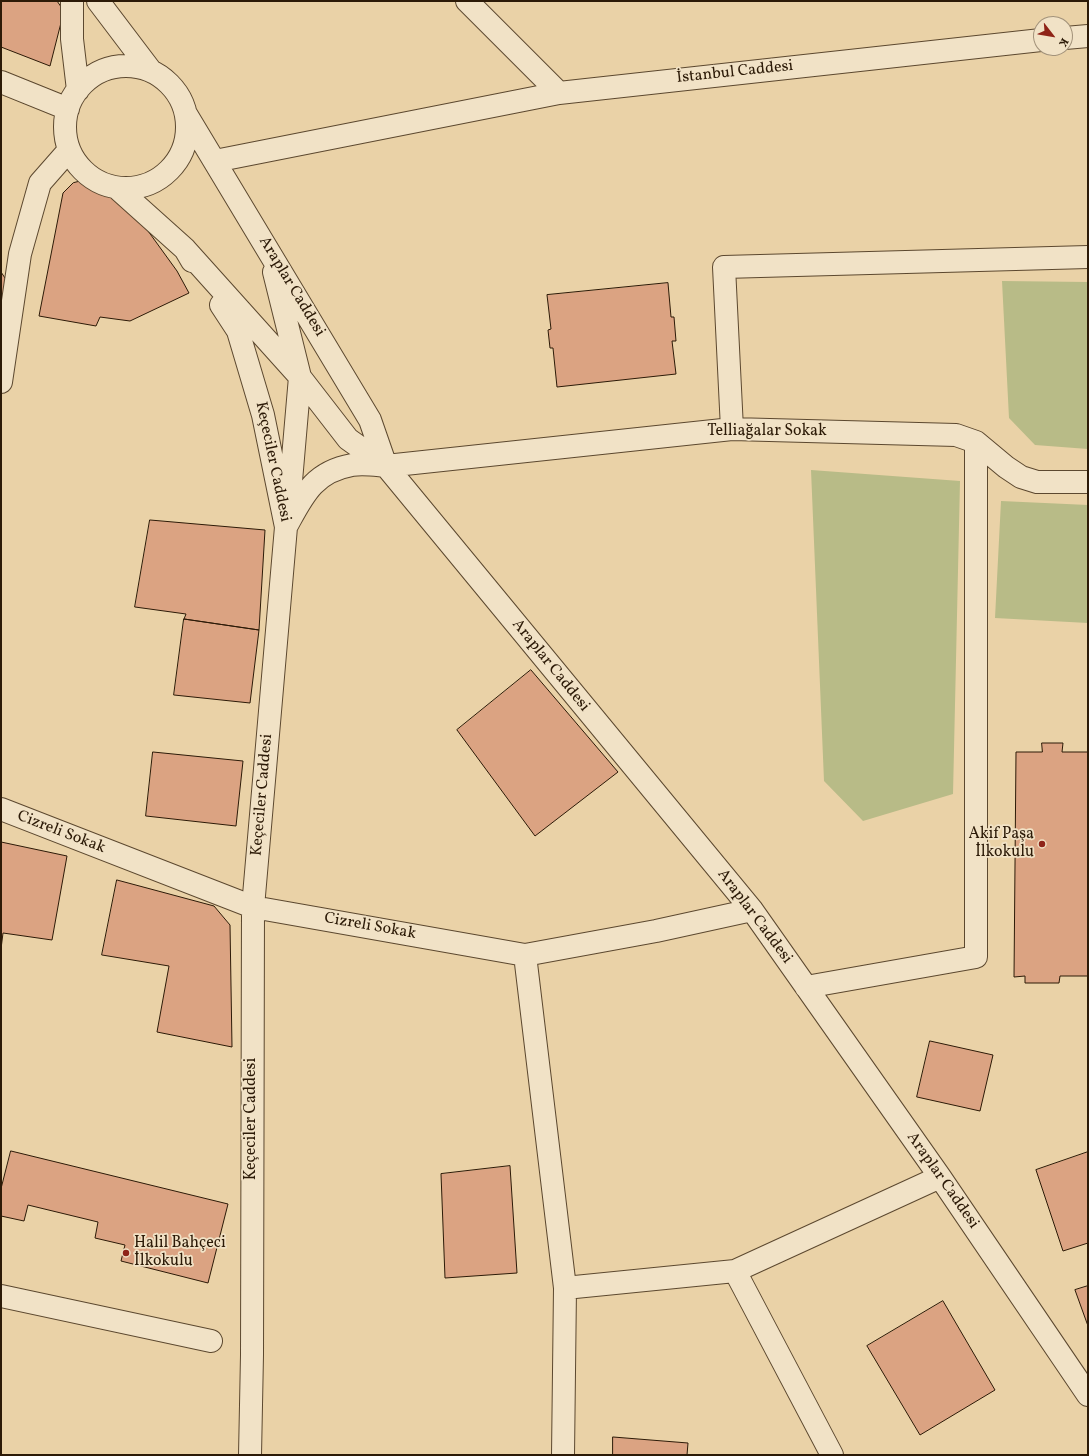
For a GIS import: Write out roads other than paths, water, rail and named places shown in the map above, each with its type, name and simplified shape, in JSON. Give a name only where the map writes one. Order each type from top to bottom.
[{"type":"street","points":[[72,1],[73,99],[65,130],[69,150],[81,168],[97,181],[117,188],[138,188],[156,181],[172,169],[182,152],[188,134],[186,114],[179,96],[167,81],[151,71],[132,66],[113,67],[93,75],[73,99]]},
{"type":"street","points":[[98,1],[151,71]]},
{"type":"street","points":[[467,1],[559,93]]},
{"type":"street","points":[[1073,37],[1088,36]]},
{"type":"street","name":"İstanbul Caddesi","points":[[215,161],[559,93],[1033,41]]},
{"type":"street","points":[[1,82],[73,99]]},
{"type":"street","name":"Araplar Caddesi","points":[[186,114],[370,420],[386,466]]},
{"type":"street","points":[[1,382],[10,253],[40,183],[69,150]]},
{"type":"street","name":"Keçeciler Caddesi","points":[[117,188],[185,249],[238,331],[264,415],[286,527],[253,907],[252,1339],[250,1455]]},
{"type":"street","name":"Araplar Caddesi","points":[[185,249],[300,377],[348,439],[386,466],[752,910],[940,1177],[1088,1395]]},
{"type":"street","points":[[268,250],[300,377],[286,527]]},
{"type":"street","points":[[732,429],[724,267],[1088,258]]},
{"type":"street","name":"Telliağalar Sokak","points":[[286,527],[305,493],[328,472],[353,464],[386,466],[732,429],[956,435],[976,442],[1006,467],[1021,477],[1037,482],[1088,482]]},
{"type":"street","points":[[806,987],[976,956],[976,442]]},
{"type":"street","name":"Cizreli Sokak","points":[[1,809],[253,907],[525,955],[656,931],[752,910]]},
{"type":"street","points":[[525,955],[565,1288],[563,1455]]},
{"type":"street","points":[[565,1288],[735,1271],[940,1177]]},
{"type":"street","points":[[735,1271],[832,1455]]},
{"type":"street","points":[[1,1296],[211,1341]]},
{"type":"place","name":"Akif Paşa İlkokulu","points":[[1042,844]]},
{"type":"place","name":"Halil Bahçeci İlkokulu","points":[[126,1253]]}]
